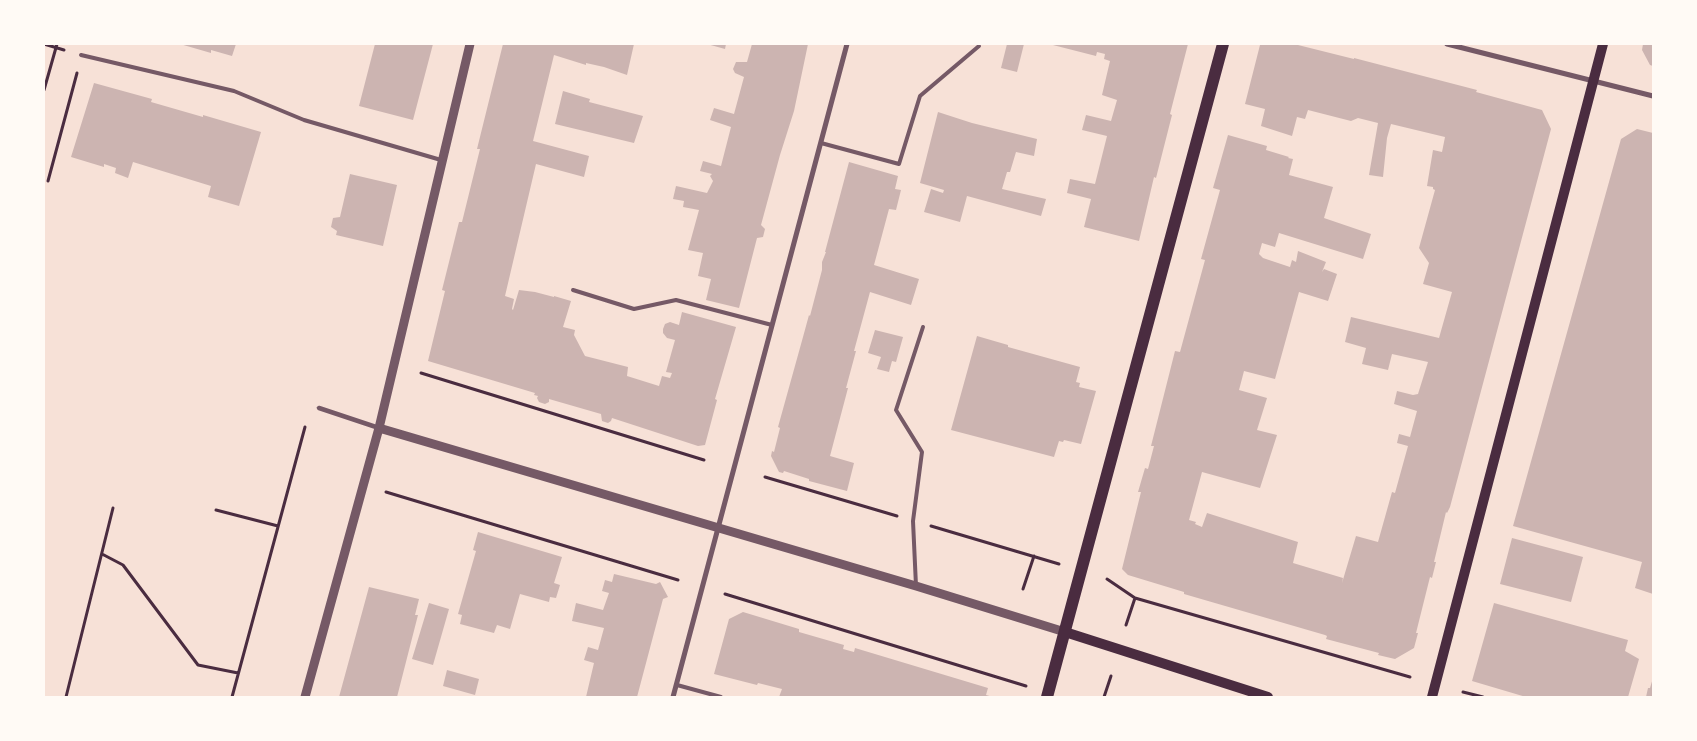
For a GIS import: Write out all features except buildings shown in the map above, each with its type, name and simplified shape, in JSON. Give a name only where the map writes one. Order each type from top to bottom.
[{"type":"main road","points":[[1047,697],[1224,44]]},
{"type":"main road","points":[[1432,697],[1603,44]]},
{"type":"main road","points":[[1065,632],[1268,697]]},
{"type":"street","points":[[305,697],[379,428],[470,44]]},
{"type":"street","points":[[673,697],[847,44]]},
{"type":"street","points":[[1447,44],[1653,96]]},
{"type":"street","points":[[319,408],[379,428],[916,586],[1065,632]]},
{"type":"lane","points":[[821,143],[899,164],[920,96],[979,46]]},
{"type":"lane","points":[[81,55],[234,91],[304,120],[441,160]]},
{"type":"lane","points":[[573,290],[634,309],[676,300],[772,326]]},
{"type":"lane","points":[[916,586],[913,521],[922,452],[896,410],[923,327]]},
{"type":"lane","points":[[676,685],[721,697]]},
{"type":"path","points":[[44,90],[57,44]]},
{"type":"path","points":[[48,181],[81,55]]},
{"type":"path","points":[[421,372],[704,460]]},
{"type":"path","points":[[232,697],[305,427]]},
{"type":"path","points":[[386,492],[678,580]]},
{"type":"path","points":[[66,697],[113,508]]},
{"type":"path","points":[[216,510],[278,526]]},
{"type":"path","points":[[102,554],[123,564],[198,665],[238,673]]},
{"type":"path","points":[[1023,589],[1034,556]]},
{"type":"path","points":[[1107,580],[1135,598],[1410,677]]},
{"type":"path","points":[[725,594],[1026,686]]},
{"type":"path","points":[[1126,625],[1135,598]]},
{"type":"path","points":[[1104,697],[1111,676]]},
{"type":"path","points":[[1463,692],[1481,697]]}]
